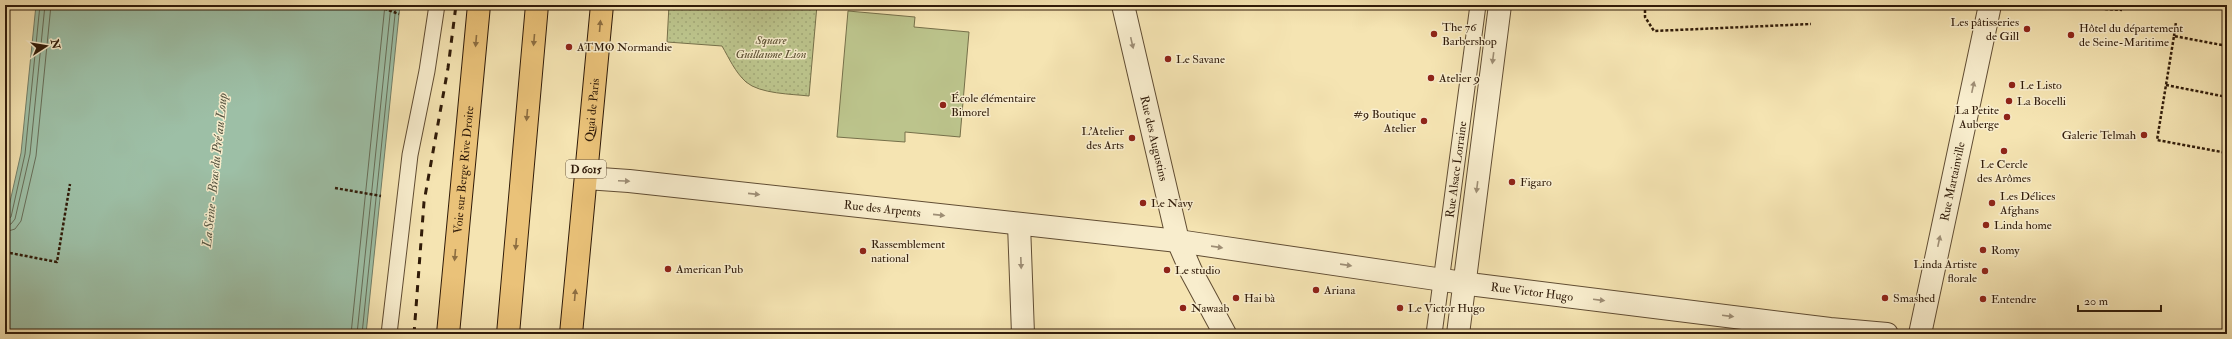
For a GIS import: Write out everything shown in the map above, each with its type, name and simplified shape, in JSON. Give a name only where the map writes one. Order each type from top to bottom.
[{"type":"main road","name":"Voie sur Berge Rive Droite","points":[[448,334],[479,5]]},
{"type":"main road","points":[[508,334],[537,5]]},
{"type":"main road","name":"Quai de Paris","points":[[572,334],[602,5]]},
{"type":"street","name":"Rue des Augustins","points":[[1123,5],[1178,241],[1191,271],[1225,334]]},
{"type":"street","name":"Rue Alsace Lorraine","points":[[1458,334],[1500,5]]},
{"type":"street","name":"Rue Martainville","points":[[1920,334],[1990,5]]},
{"type":"street","name":"Rue des Arpents","points":[[586,178],[630,181],[1178,241]]},
{"type":"street","points":[[1019,224],[1023,334]]},
{"type":"street","name":"Rue Victor Hugo","points":[[1178,241],[1465,283],[1830,329],[1887,334]]},
{"type":"lane","points":[[389,334],[410,155],[427,71],[437,5]]},
{"type":"lane","name":"Rue Alsace Lorraine","points":[[1434,334],[1478,5]]},
{"type":"path","points":[[375,5],[399,14]]},
{"type":"path","points":[[1645,5],[1645,17],[1654,31],[1811,24]]},
{"type":"path","points":[[2040,5],[2122,10]]},
{"type":"path","points":[[2176,22],[2157,140],[2227,153]]},
{"type":"path","points":[[2174,36],[2227,46]]},
{"type":"path","points":[[2166,85],[2227,97]]},
{"type":"path","points":[[5,252],[57,262],[70,184]]},
{"type":"path","points":[[335,188],[381,196]]},
{"type":"green space","name":"Square Guillaume Lion","points":[[669,5],[817,5],[809,96],[776,93],[752,86],[746,82],[732,65],[722,46],[667,42]]},
{"type":"green space","points":[[848,11],[915,17],[914,27],[969,32],[960,137],[905,132],[905,142],[837,137]]},
{"type":"water","name":"La Seine - Bras du Pré au Loup","points":[[36,5],[400,5],[366,334],[5,334],[5,224],[21,153]]},
{"type":"railway","points":[[414,334],[424,202],[448,68],[456,5]]},
{"type":"place","name":"Les pâtisseries de Gill","points":[[2027,29]]},
{"type":"place","name":"The 76 Barbershop","points":[[1434,34]]},
{"type":"place","name":"Hôtel du département de Seine-Maritime","points":[[2071,35]]},
{"type":"place","name":"ATMO Normandie","points":[[569,47]]},
{"type":"place","name":"Le Savane","points":[[1168,59]]},
{"type":"place","name":"Atelier 9","points":[[1431,78]]},
{"type":"place","name":"Le Listo","points":[[2012,85]]},
{"type":"place","name":"La Bocelli","points":[[2009,101]]},
{"type":"place","name":"École élémentaire Bimorel","points":[[943,105]]},
{"type":"place","name":"La Petite Auberge","points":[[2007,117]]},
{"type":"place","name":"#9 Boutique Atelier","points":[[1424,121]]},
{"type":"place","name":"Galerie Telmah","points":[[2144,135]]},
{"type":"place","name":"L'Atelier des Arts","points":[[1132,138]]},
{"type":"place","name":"Le Cercle des Arômes","points":[[2004,151]]},
{"type":"place","name":"Figaro","points":[[1512,182]]},
{"type":"place","name":"Le Navy","points":[[1143,203]]},
{"type":"place","name":"Les Délices Afghans","points":[[1992,203]]},
{"type":"place","name":"Linda home","points":[[1986,225]]},
{"type":"place","name":"Romy","points":[[1983,250]]},
{"type":"place","name":"Rassemblement national","points":[[863,251]]},
{"type":"place","name":"American Pub","points":[[668,269]]},
{"type":"place","name":"Le studio","points":[[1167,270]]},
{"type":"place","name":"Linda Artiste florale","points":[[1985,271]]},
{"type":"place","name":"Ariana","points":[[1316,290]]},
{"type":"place","name":"Hai bà","points":[[1236,298]]},
{"type":"place","name":"Smashed","points":[[1885,298]]},
{"type":"place","name":"Entendre","points":[[1983,299]]},
{"type":"place","name":"Nawaab","points":[[1183,308]]},
{"type":"place","name":"Le Victor Hugo","points":[[1400,308]]}]
